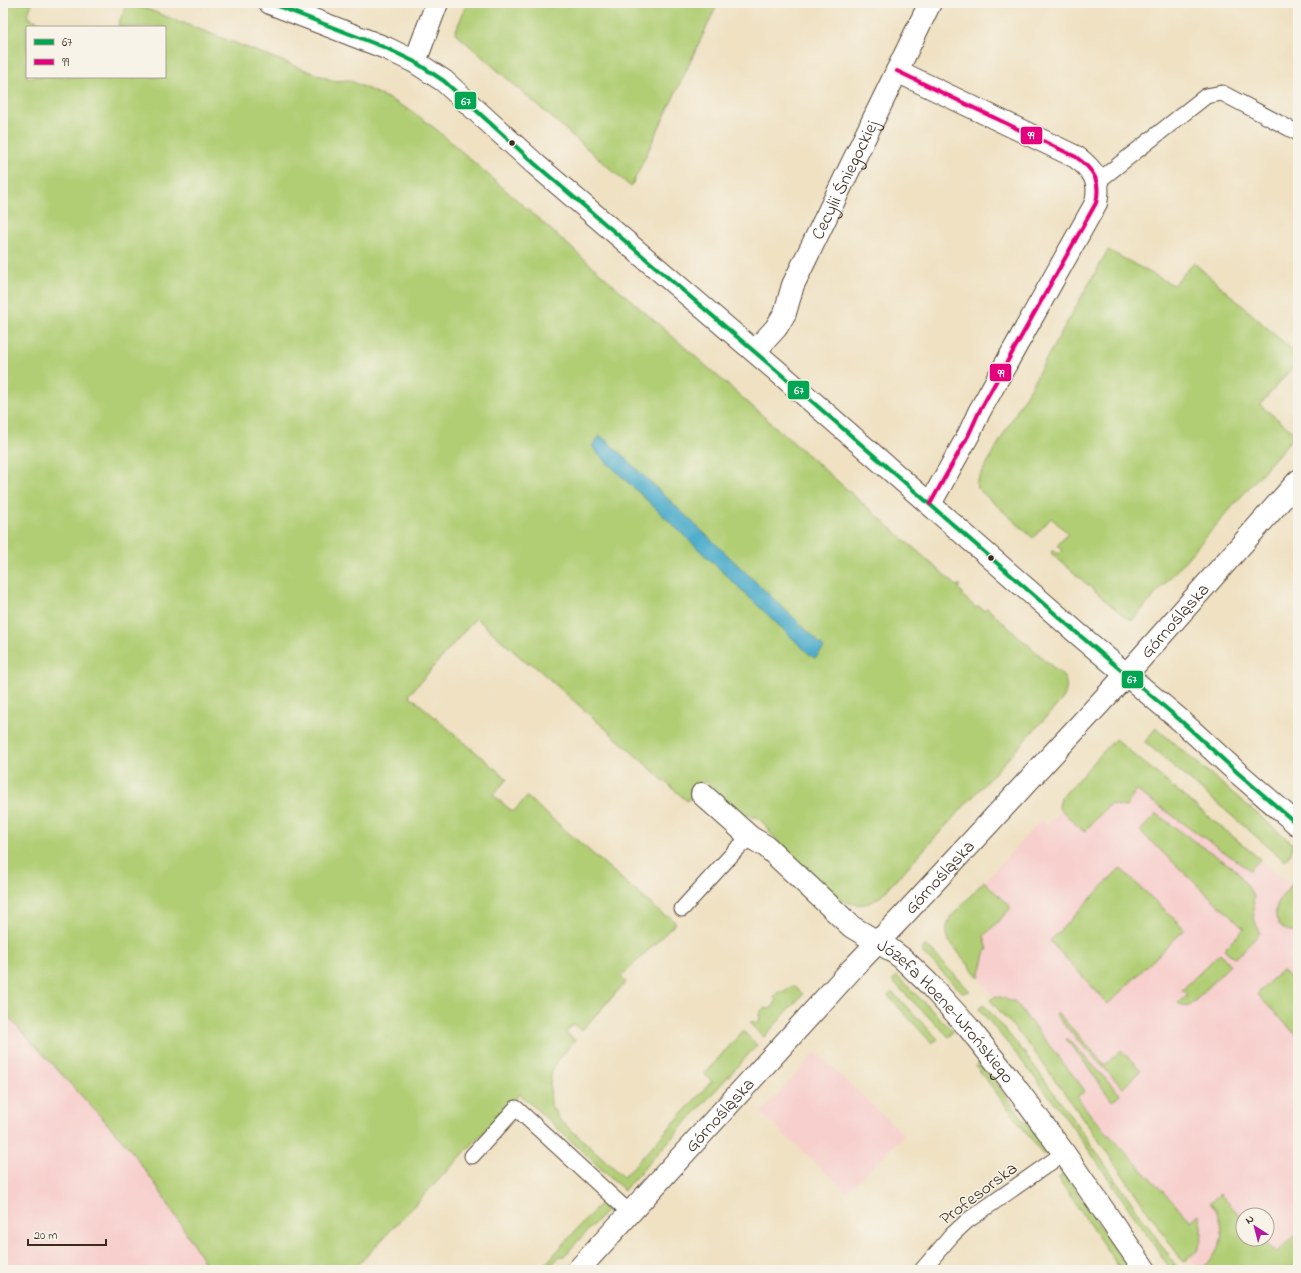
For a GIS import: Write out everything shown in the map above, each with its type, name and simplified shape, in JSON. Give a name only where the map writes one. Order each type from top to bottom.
[{"type":"street","points":[[270,3],[386,48],[415,62],[439,77],[536,164],[755,352],[1126,675],[1180,720],[1238,774],[1298,824]]},
{"type":"street","points":[[415,62],[437,3]]},
{"type":"street","name":"Cecylii Śniegockiej","points":[[755,352],[776,328],[785,313],[793,285],[930,3]]},
{"type":"street","points":[[897,71],[1076,157],[1085,163],[1092,172],[1097,182],[1098,194],[1096,203],[979,412],[969,434],[930,504]]},
{"type":"street","name":"Górnośląska","points":[[578,1270],[852,970],[1126,675],[1298,481]]},
{"type":"street","name":"Józefa Hoene-Wrońskiego","points":[[702,794],[750,837],[767,848],[852,927],[903,959],[928,983],[968,1027],[1008,1077],[1064,1153],[1145,1270]]},
{"type":"lane","points":[[1097,182],[1206,96],[1222,93],[1298,133]]},
{"type":"lane","points":[[682,909],[735,851],[750,837]]},
{"type":"lane","points":[[472,1156],[516,1108],[630,1213]]},
{"type":"lane","name":"Profesorska","points":[[922,1270],[952,1235],[967,1221],[1064,1153]]},
{"type":"shaded area","points":[[1115,739],[1298,891],[1298,1270],[1198,1270],[1106,1137],[949,941],[946,934],[947,924],[951,918],[1042,819],[1047,824],[1061,810],[1059,807],[1061,798]]},
{"type":"shaded area","points":[[3,1011],[127,1145],[158,1188],[202,1258],[207,1270],[3,1270]]},
{"type":"shaded area","points":[[816,1052],[904,1135],[847,1192],[761,1113]]},
{"type":"green space","points":[[3,3],[32,3],[27,17],[49,26],[26,26],[26,78],[166,78],[166,26],[118,25],[127,3],[131,3],[334,81],[349,80],[413,112],[437,130],[957,586],[959,584],[960,585],[958,588],[963,593],[962,595],[976,608],[978,606],[984,611],[987,608],[1064,677],[1066,683],[1065,695],[1061,701],[882,895],[867,904],[856,904],[846,902],[833,895],[769,832],[770,830],[756,816],[754,818],[748,814],[743,819],[705,781],[687,801],[530,662],[528,664],[476,618],[409,695],[507,779],[493,795],[513,812],[527,797],[666,917],[668,915],[676,923],[621,977],[626,982],[581,1031],[574,1024],[565,1032],[575,1040],[556,1063],[552,1071],[550,1083],[551,1105],[560,1120],[624,1177],[712,1081],[704,1074],[743,1031],[757,1045],[624,1190],[520,1094],[353,1270],[207,1270],[202,1258],[158,1188],[127,1145],[3,1011]]},
{"type":"green space","points":[[467,3],[718,3],[631,187],[455,33]]},
{"type":"green space","points":[[1108,250],[1173,285],[1194,263],[1298,355],[1298,361],[1260,405],[1296,434],[1133,620],[1125,617],[1051,553],[1053,550],[1058,554],[1062,550],[1057,546],[1068,533],[1051,518],[1033,538],[977,488],[976,483]]},
{"type":"green space","points":[[1156,728],[1293,844],[1291,853],[1285,861],[1145,742]]},
{"type":"green space","points":[[1115,739],[1260,859],[1250,870],[1136,790],[1126,807],[1110,804],[1084,832],[1061,810],[1059,807],[1061,798]]},
{"type":"green space","points":[[1156,814],[1236,870],[1254,896],[1254,915],[1260,933],[1236,958],[1224,949],[1244,929],[1140,831]]},
{"type":"green space","points":[[1120,868],[1185,929],[1108,1004],[1050,941]]},
{"type":"green space","points":[[984,881],[1011,908],[984,936],[988,950],[986,950],[979,978],[949,941],[947,929],[950,918]]},
{"type":"green space","points":[[1291,885],[1298,891],[1298,931],[1287,930],[1282,927],[1279,924],[1276,914],[1279,900]]},
{"type":"green space","points":[[926,945],[970,991],[963,993],[921,951]]},
{"type":"green space","points":[[1220,953],[1229,964],[1228,967],[1192,1004],[1183,1006],[1178,1003],[1187,995],[1182,990]]},
{"type":"green space","points":[[1282,970],[1298,987],[1298,1037],[1257,994]]},
{"type":"green space","points":[[897,976],[953,1031],[949,1037],[892,981]]},
{"type":"green space","points":[[794,986],[803,994],[764,1037],[750,1024],[752,1021],[758,1022],[760,1019],[759,1014],[764,1008],[769,1009],[774,1006],[776,1000],[774,997],[779,992],[785,992],[790,987]]},
{"type":"green space","points":[[892,992],[938,1039],[932,1043],[888,996]]},
{"type":"green space","points":[[996,996],[1014,1001],[1085,1091],[1077,1097],[1093,1118],[1191,1221],[1199,1214],[1202,1223],[1202,1233],[1198,1248],[1192,1256],[1183,1262],[1095,1135],[1030,1046],[990,1000]]},
{"type":"green space","points":[[983,1004],[1024,1052],[1088,1140],[1176,1266],[1169,1267],[1112,1184],[1115,1182],[1114,1180],[1111,1182],[1080,1137],[1014,1051],[979,1009]]},
{"type":"green space","points":[[1057,1012],[1105,1065],[1121,1050],[1141,1070],[1123,1088],[1073,1035],[1055,1014]]},
{"type":"green space","points":[[1067,1038],[1120,1094],[1112,1101],[1066,1039]]},
{"type":"green space","points":[[980,1062],[1047,1151],[1043,1155],[976,1066]]},
{"type":"green space","points":[[1064,1174],[1127,1266],[1120,1269],[1058,1178]]},
{"type":"green space","points":[[1220,1194],[1235,1210],[1235,1247],[1271,1247],[1277,1253],[1298,1233],[1298,1262],[1287,1270],[1200,1270],[1214,1256],[1221,1239],[1222,1230],[1220,1220],[1217,1212],[1210,1203]]},
{"type":"green space","points":[[600,1204],[607,1210],[564,1256],[560,1256],[547,1270],[540,1270]]},
{"type":"water","points":[[600,436],[817,640],[824,648],[816,657],[814,658],[807,652],[598,454],[592,446]]},
{"type":"transit line","name":"67","points":[[270,3],[386,48],[415,62],[444,81],[535,164],[776,370],[1077,633],[1180,720],[1298,825]]},
{"type":"transit line","name":"99","points":[[897,71],[1076,157],[1092,171],[1098,188],[1096,203],[979,412],[969,434],[930,504]]}]
